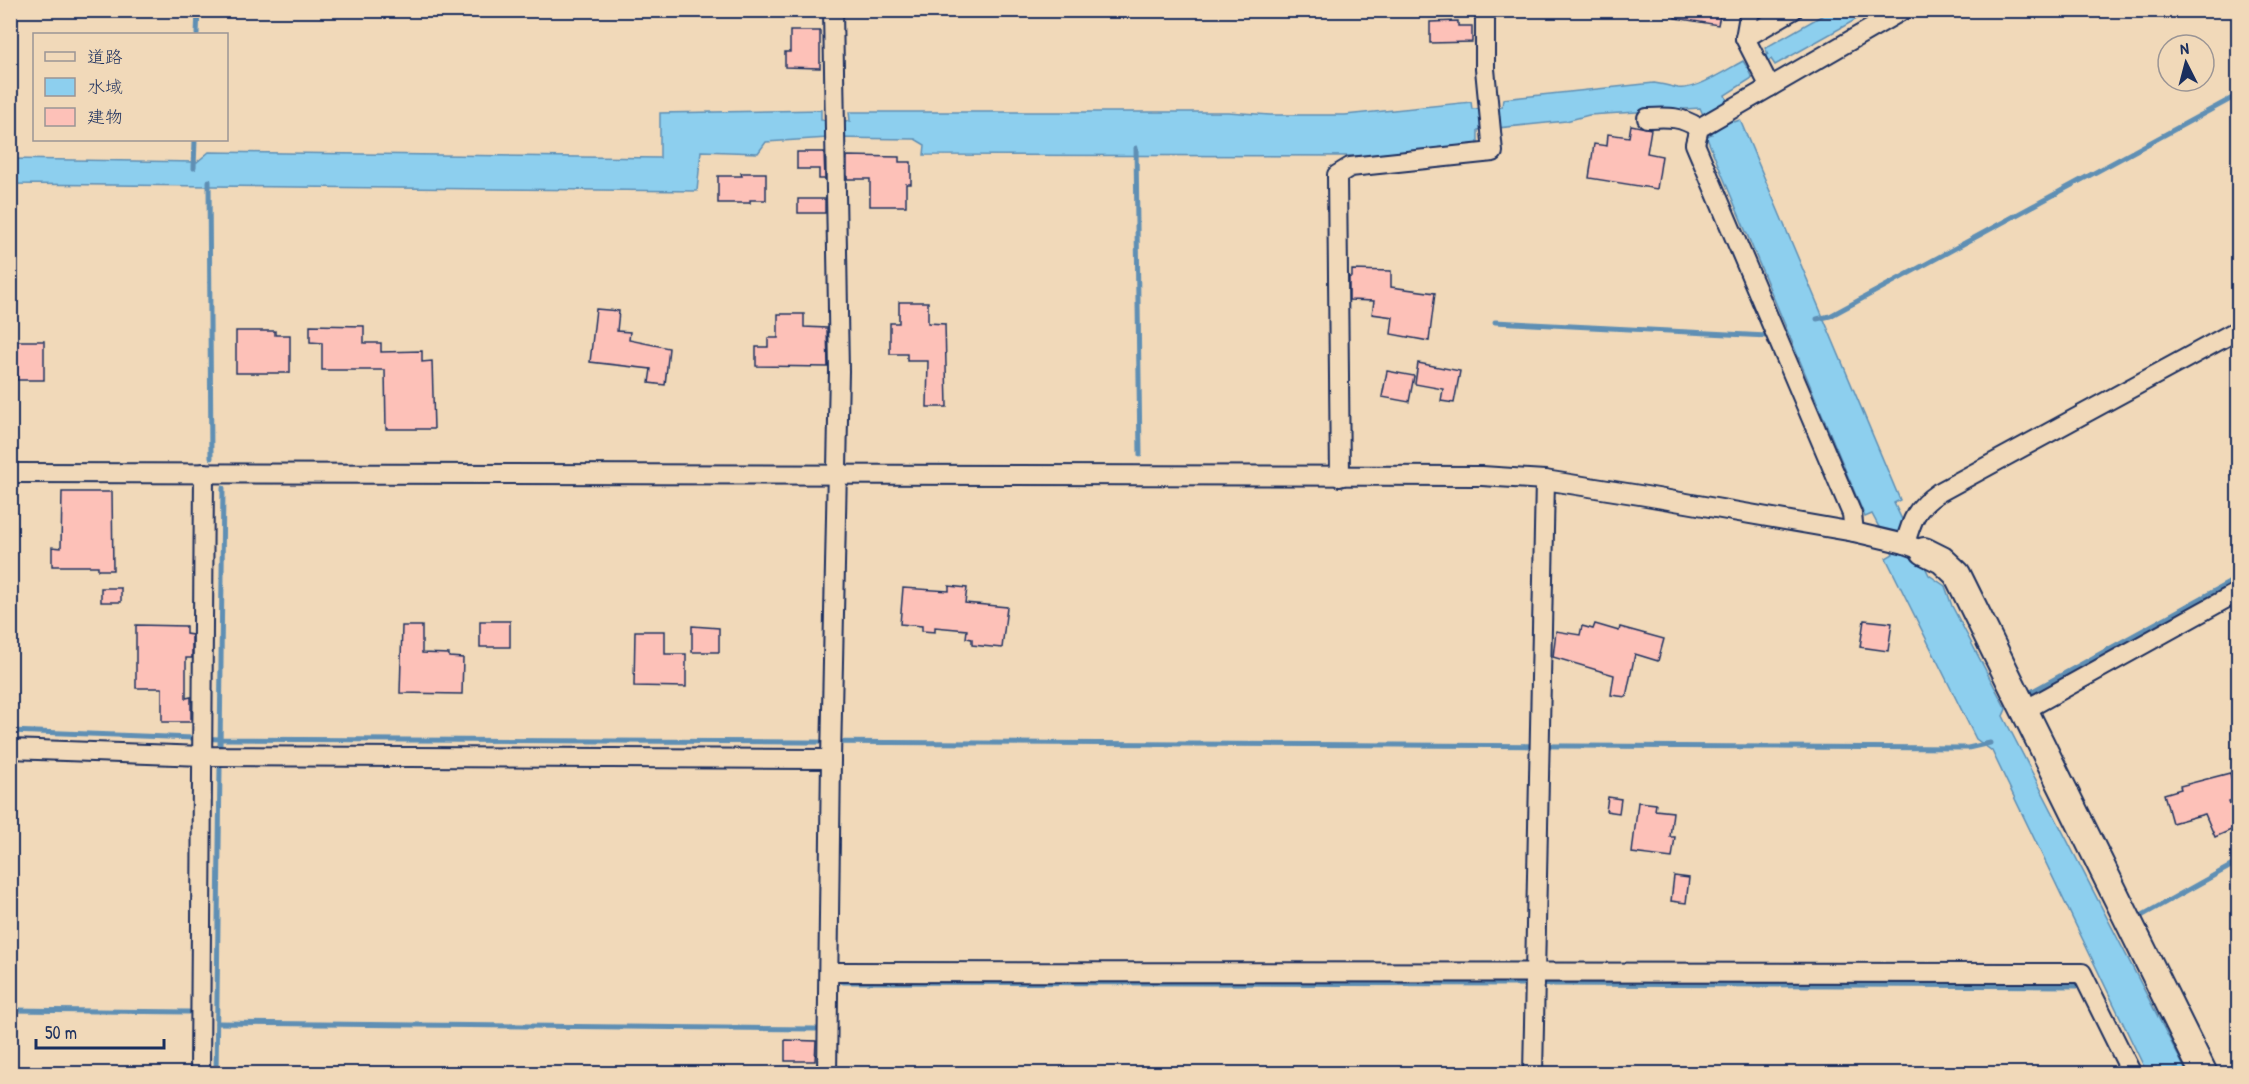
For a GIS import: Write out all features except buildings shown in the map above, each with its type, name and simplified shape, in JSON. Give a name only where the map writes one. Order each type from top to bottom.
[{"type":"street","points":[[827,1074],[839,371],[833,10]]},
{"type":"street","points":[[1340,477],[1336,175],[1350,167],[1492,152],[1485,10]]},
{"type":"street","points":[[1750,10],[1749,45],[1767,79]]},
{"type":"street","points":[[1749,45],[1793,10]]},
{"type":"street","points":[[1854,532],[1852,514],[1695,144],[1702,127],[1738,106],[1767,79],[1903,10]]},
{"type":"street","points":[[1647,118],[1673,117],[1702,127]]},
{"type":"street","points":[[1915,548],[1911,520],[1923,503],[2238,330]]},
{"type":"street","points":[[10,473],[1482,476],[1545,480],[1880,537],[1915,548],[1942,560],[1957,574],[2204,1074]]},
{"type":"street","points":[[200,1074],[204,473]]},
{"type":"street","points":[[1533,1074],[1545,480]]},
{"type":"street","points":[[2025,710],[2238,592]]},
{"type":"street","points":[[10,749],[203,744],[831,747]]},
{"type":"street","points":[[829,972],[2082,973],[2132,1074]]},
{"type":"water","points":[[1830,11],[1871,11],[1775,65],[1771,59],[1749,72],[1752,78],[1725,95],[1734,122],[1740,120],[1900,500],[1894,503],[1929,575],[1945,586],[1952,606],[2006,709],[2003,716],[2187,1073],[2147,1073],[1992,751],[1976,739],[1886,558],[1893,554],[1872,514],[1865,517],[1706,136],[1712,134],[1700,108],[1589,115],[1566,121],[1478,130],[1478,144],[1360,156],[924,155],[925,145],[915,139],[828,138],[766,142],[758,153],[701,151],[697,191],[11,184],[11,159],[197,162],[209,152],[660,158],[660,113],[821,110],[821,120],[850,121],[849,112],[1228,112],[1270,115],[1345,115],[1471,102],[1472,109],[1502,107],[1503,99],[1654,83],[1678,88],[1693,86],[1743,61],[1747,67],[1768,54],[1765,48]]},
{"type":"waterway","points":[[197,33],[198,10]]},
{"type":"waterway","points":[[1817,319],[1830,316],[2238,95]]},
{"type":"waterway","points":[[194,168],[195,141]]},
{"type":"waterway","points":[[1136,148],[1140,455]]},
{"type":"waterway","points":[[209,181],[211,458]]},
{"type":"waterway","points":[[1495,322],[1767,336]]},
{"type":"waterway","points":[[220,750],[223,488]]},
{"type":"waterway","points":[[2031,692],[2238,578]]},
{"type":"waterway","points":[[10,731],[220,739],[1968,748],[1990,743]]},
{"type":"waterway","points":[[216,1074],[220,769]]},
{"type":"waterway","points":[[2141,916],[2238,862]]},
{"type":"waterway","points":[[843,982],[1522,984]]},
{"type":"waterway","points":[[1547,984],[2077,986]]},
{"type":"waterway","points":[[10,1010],[189,1012]]},
{"type":"waterway","points":[[217,1023],[816,1029]]}]
